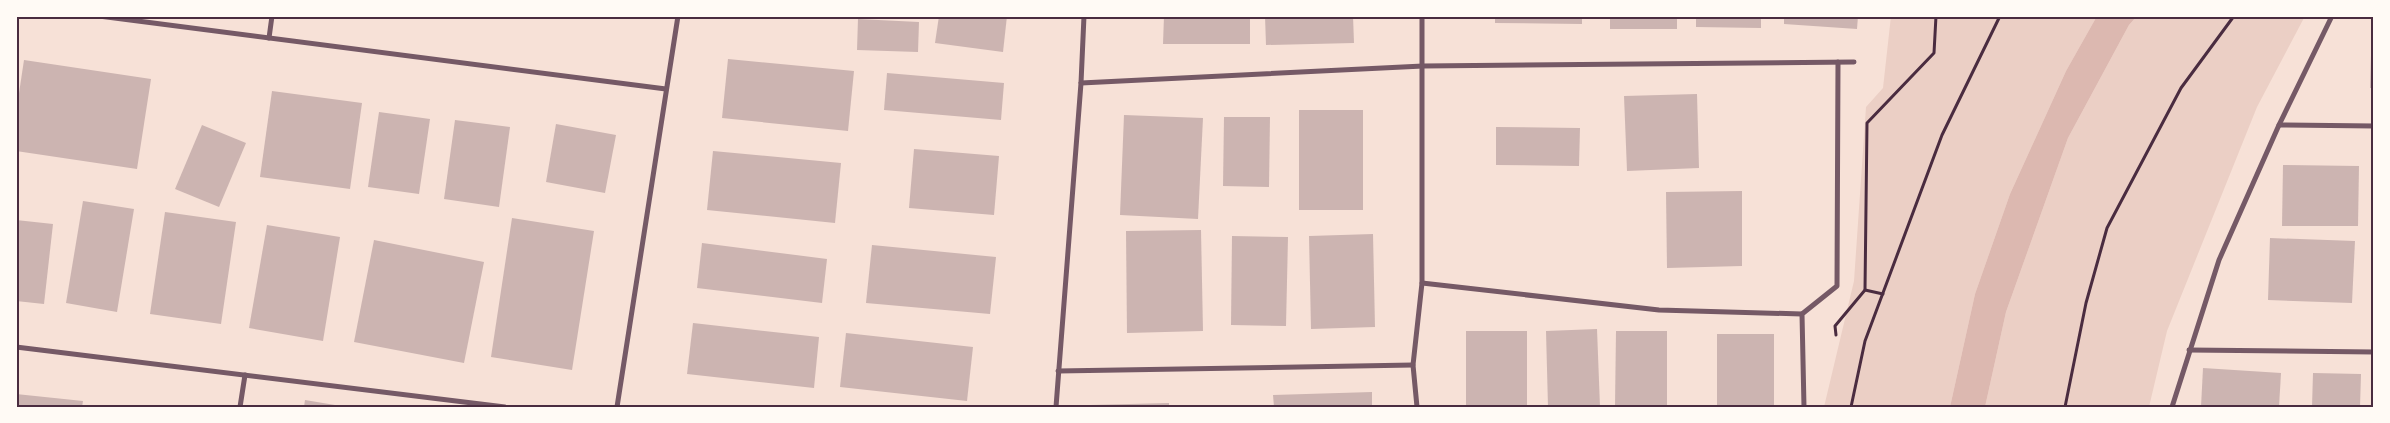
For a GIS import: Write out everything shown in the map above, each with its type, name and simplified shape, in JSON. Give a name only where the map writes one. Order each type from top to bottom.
[{"type":"street","points":[[99,16],[666,89]]},
{"type":"street","points":[[269,38],[272,16]]},
{"type":"street","points":[[617,407],[678,16]]},
{"type":"street","points":[[1056,407],[1081,83],[1084,16]]},
{"type":"street","points":[[1417,407],[1413,365],[1422,283],[1422,16]]},
{"type":"street","points":[[2172,407],[2189,350],[2220,260],[2278,125],[2332,16]]},
{"type":"street","points":[[1422,283],[1660,310],[1802,314],[1837,286],[1838,62]]},
{"type":"street","points":[[1081,83],[1423,66],[1854,62]]},
{"type":"street","points":[[2278,125],[2374,126]]},
{"type":"street","points":[[1802,314],[1804,407]]},
{"type":"street","points":[[16,347],[505,407]]},
{"type":"street","points":[[2189,350],[2374,352]]},
{"type":"street","points":[[1058,371],[1413,365]]},
{"type":"street","points":[[240,407],[245,375]]},
{"type":"path","points":[[1836,336],[1835,326],[1865,290],[1867,123],[1934,52],[1936,16]]},
{"type":"path","points":[[1851,407],[1865,341],[1942,135],[2000,16]]},
{"type":"path","points":[[2065,407],[2086,303],[2107,228],[2181,88],[2234,16]]},
{"type":"path","points":[[1865,290],[1883,294]]},
{"type":"shaded area","points":[[1891,16],[2097,16],[2066,71],[2010,194],[1975,294],[1950,407],[1824,407],[1854,281],[1866,107],[1883,88]]},
{"type":"shaded area","points":[[2097,16],[2137,16],[2129,25],[2068,138],[2006,312],[1985,407],[1950,407],[1975,294],[2010,194],[2066,71]]},
{"type":"shaded area","points":[[2137,16],[2305,16],[2257,107],[2167,331],[2149,407],[1985,407],[2006,312],[2068,138],[2129,25]]},
{"type":"building","points":[[939,16],[1007,16],[1003,52],[935,43]]},
{"type":"building","points":[[1164,16],[1250,16],[1250,44],[1163,44]]},
{"type":"building","points":[[1265,16],[1353,16],[1354,43],[1266,45]]},
{"type":"building","points":[[1495,16],[1582,16],[1582,24],[1495,23]]},
{"type":"building","points":[[1610,16],[1677,16],[1677,29],[1610,29]]},
{"type":"building","points":[[1696,16],[1761,16],[1761,28],[1696,27]]},
{"type":"building","points":[[1784,16],[1858,16],[1857,29],[1784,24]]},
{"type":"building","points":[[858,19],[919,22],[918,52],[857,50]]},
{"type":"building","points":[[2372,22],[2374,22],[2374,88],[2370,88]]},
{"type":"building","points":[[728,59],[854,71],[848,131],[722,118]]},
{"type":"building","points":[[24,60],[151,79],[137,169],[16,151],[16,113]]},
{"type":"building","points":[[887,73],[1004,83],[1001,120],[884,110]]},
{"type":"building","points":[[272,91],[362,103],[350,189],[260,177]]},
{"type":"building","points":[[1697,94],[1699,168],[1627,171],[1624,96]]},
{"type":"building","points":[[1299,110],[1363,110],[1363,210],[1299,210]]},
{"type":"building","points":[[379,112],[430,119],[419,194],[368,187]]},
{"type":"building","points":[[1124,115],[1203,118],[1198,219],[1120,215]]},
{"type":"building","points":[[1224,117],[1270,117],[1269,187],[1223,186]]},
{"type":"building","points":[[455,120],[510,127],[499,207],[444,199]]},
{"type":"building","points":[[556,124],[616,135],[605,193],[546,182]]},
{"type":"building","points":[[202,125],[246,143],[219,207],[175,189]]},
{"type":"building","points":[[1496,127],[1580,128],[1579,166],[1496,165]]},
{"type":"building","points":[[914,149],[999,156],[994,215],[909,208]]},
{"type":"building","points":[[713,151],[841,163],[835,223],[707,210]]},
{"type":"building","points":[[2283,165],[2359,166],[2358,226],[2282,226]]},
{"type":"building","points":[[1742,191],[1742,266],[1667,268],[1666,192]]},
{"type":"building","points":[[83,201],[134,209],[117,312],[66,303]]},
{"type":"building","points":[[165,212],[236,222],[221,324],[150,314]]},
{"type":"building","points":[[512,218],[594,231],[572,370],[491,357]]},
{"type":"building","points":[[16,220],[53,224],[44,304],[16,301]]},
{"type":"building","points":[[267,225],[340,237],[323,341],[249,328]]},
{"type":"building","points":[[1201,230],[1203,331],[1127,333],[1126,231]]},
{"type":"building","points":[[1373,234],[1375,327],[1311,329],[1309,236]]},
{"type":"building","points":[[1232,236],[1288,237],[1286,326],[1231,325]]},
{"type":"building","points":[[2270,238],[2355,241],[2352,303],[2268,300]]},
{"type":"building","points":[[374,240],[484,262],[464,363],[354,342]]},
{"type":"building","points":[[702,243],[827,259],[822,303],[697,288]]},
{"type":"building","points":[[872,245],[996,257],[990,314],[866,303]]},
{"type":"building","points":[[693,323],[819,337],[814,388],[687,374]]},
{"type":"building","points":[[1597,329],[1600,407],[1548,407],[1546,331]]},
{"type":"building","points":[[1466,331],[1527,331],[1527,407],[1466,407]]},
{"type":"building","points":[[1616,331],[1667,331],[1667,406],[1615,406]]},
{"type":"building","points":[[846,333],[973,347],[967,401],[840,387]]},
{"type":"building","points":[[1717,334],[1774,334],[1774,407],[1717,407]]},
{"type":"building","points":[[2203,368],[2281,373],[2279,407],[2201,407]]},
{"type":"building","points":[[2313,373],[2361,374],[2360,407],[2312,407]]},
{"type":"building","points":[[1372,392],[1372,407],[1274,407],[1273,395]]},
{"type":"building","points":[[16,394],[83,401],[82,407],[16,407]]},
{"type":"building","points":[[305,400],[341,406],[341,407],[304,407]]},
{"type":"building","points":[[1169,403],[1169,407],[1090,407],[1090,405]]}]
